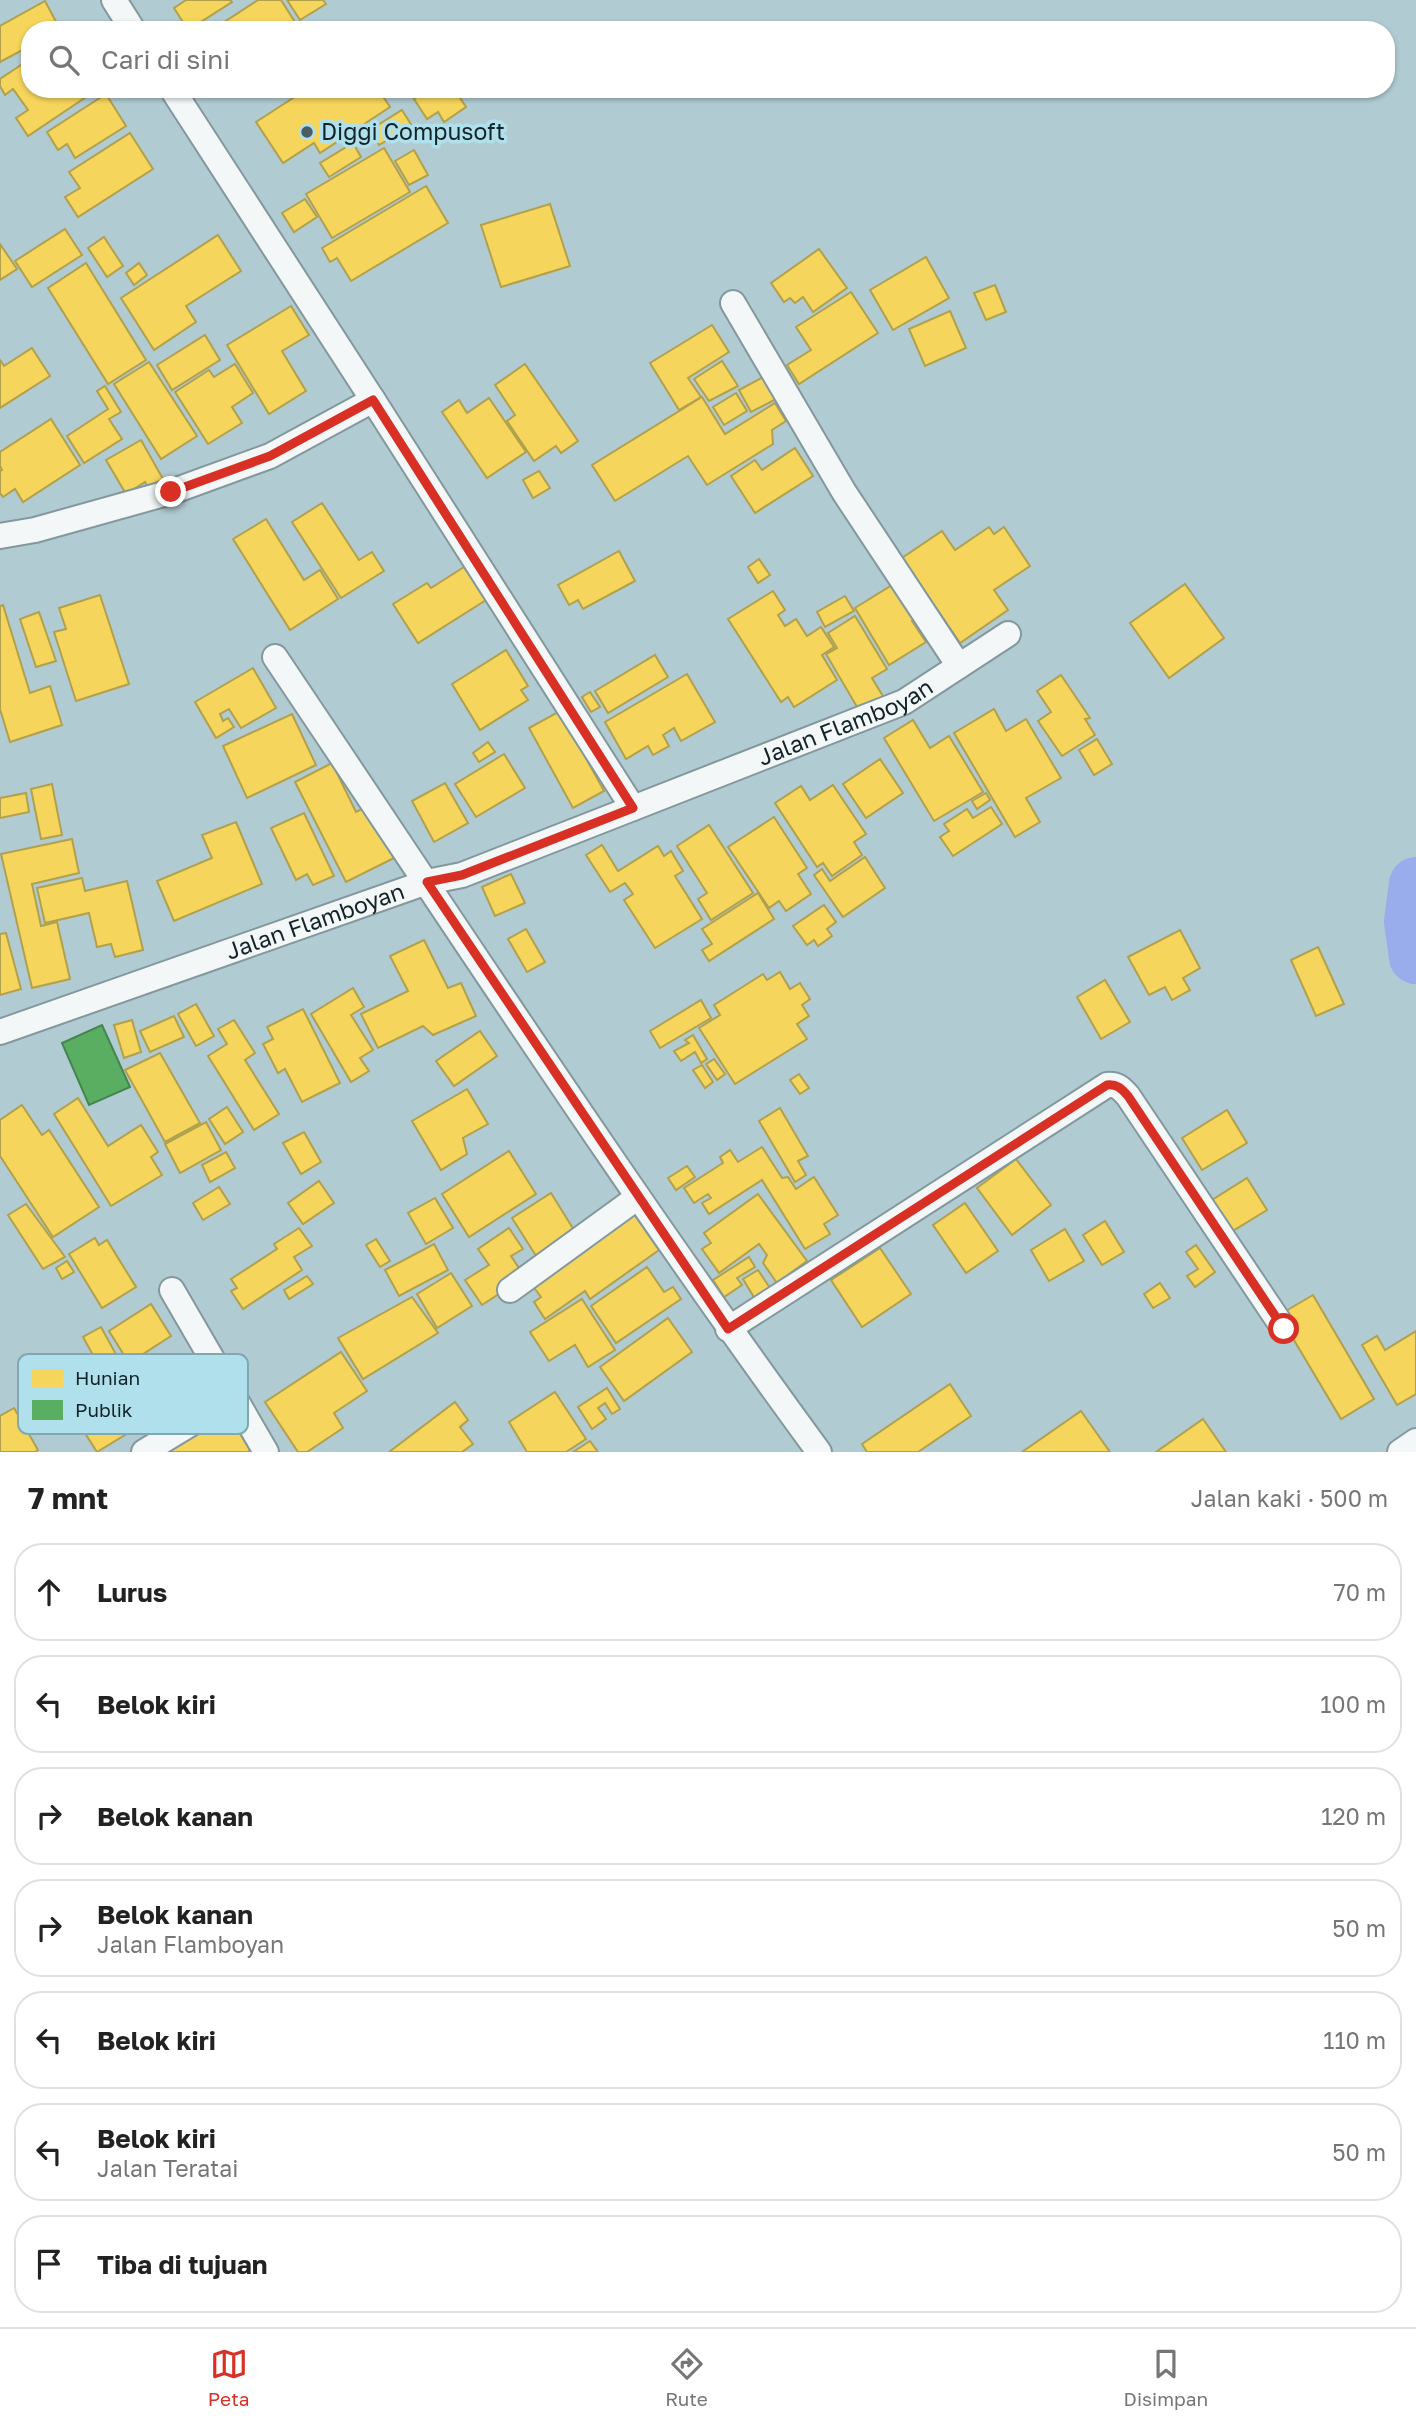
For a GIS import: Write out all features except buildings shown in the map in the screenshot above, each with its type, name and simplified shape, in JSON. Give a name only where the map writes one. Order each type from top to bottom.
[{"type":"street","points":[[114,0],[127,21]]},
{"type":"street","points":[[178,98],[633,808]]},
{"type":"street","points":[[733,303],[844,492],[959,666]]},
{"type":"street","points":[[0,536],[35,530],[171,492],[270,456],[373,400]]},
{"type":"street","name":"Jalan Flamboyan","points":[[0,1032],[427,882],[462,875],[904,702],[1007,634]]},
{"type":"street","points":[[275,657],[728,1329],[819,1452]]},
{"type":"street","points":[[728,1329],[1107,1085],[1114,1084],[1122,1088],[1128,1096],[1284,1329]]},
{"type":"street","points":[[510,1290],[638,1197]]},
{"type":"street","points":[[172,1290],[208,1354]]},
{"type":"street","points":[[248,1423],[265,1452]]},
{"type":"street","points":[[144,1452],[174,1434]]},
{"type":"street","points":[[1400,1452],[1416,1441]]},
{"type":"waterway","points":[[1416,884],[1411,921],[1416,957]]},
{"type":"place","name":"Diggi Compusoft","points":[[307,132]]},
{"type":"route","points":[[171,492],[270,456],[373,400],[633,808],[462,875],[427,882],[728,1329],[1107,1085],[1114,1084],[1122,1088],[1128,1096],[1284,1329]]}]
